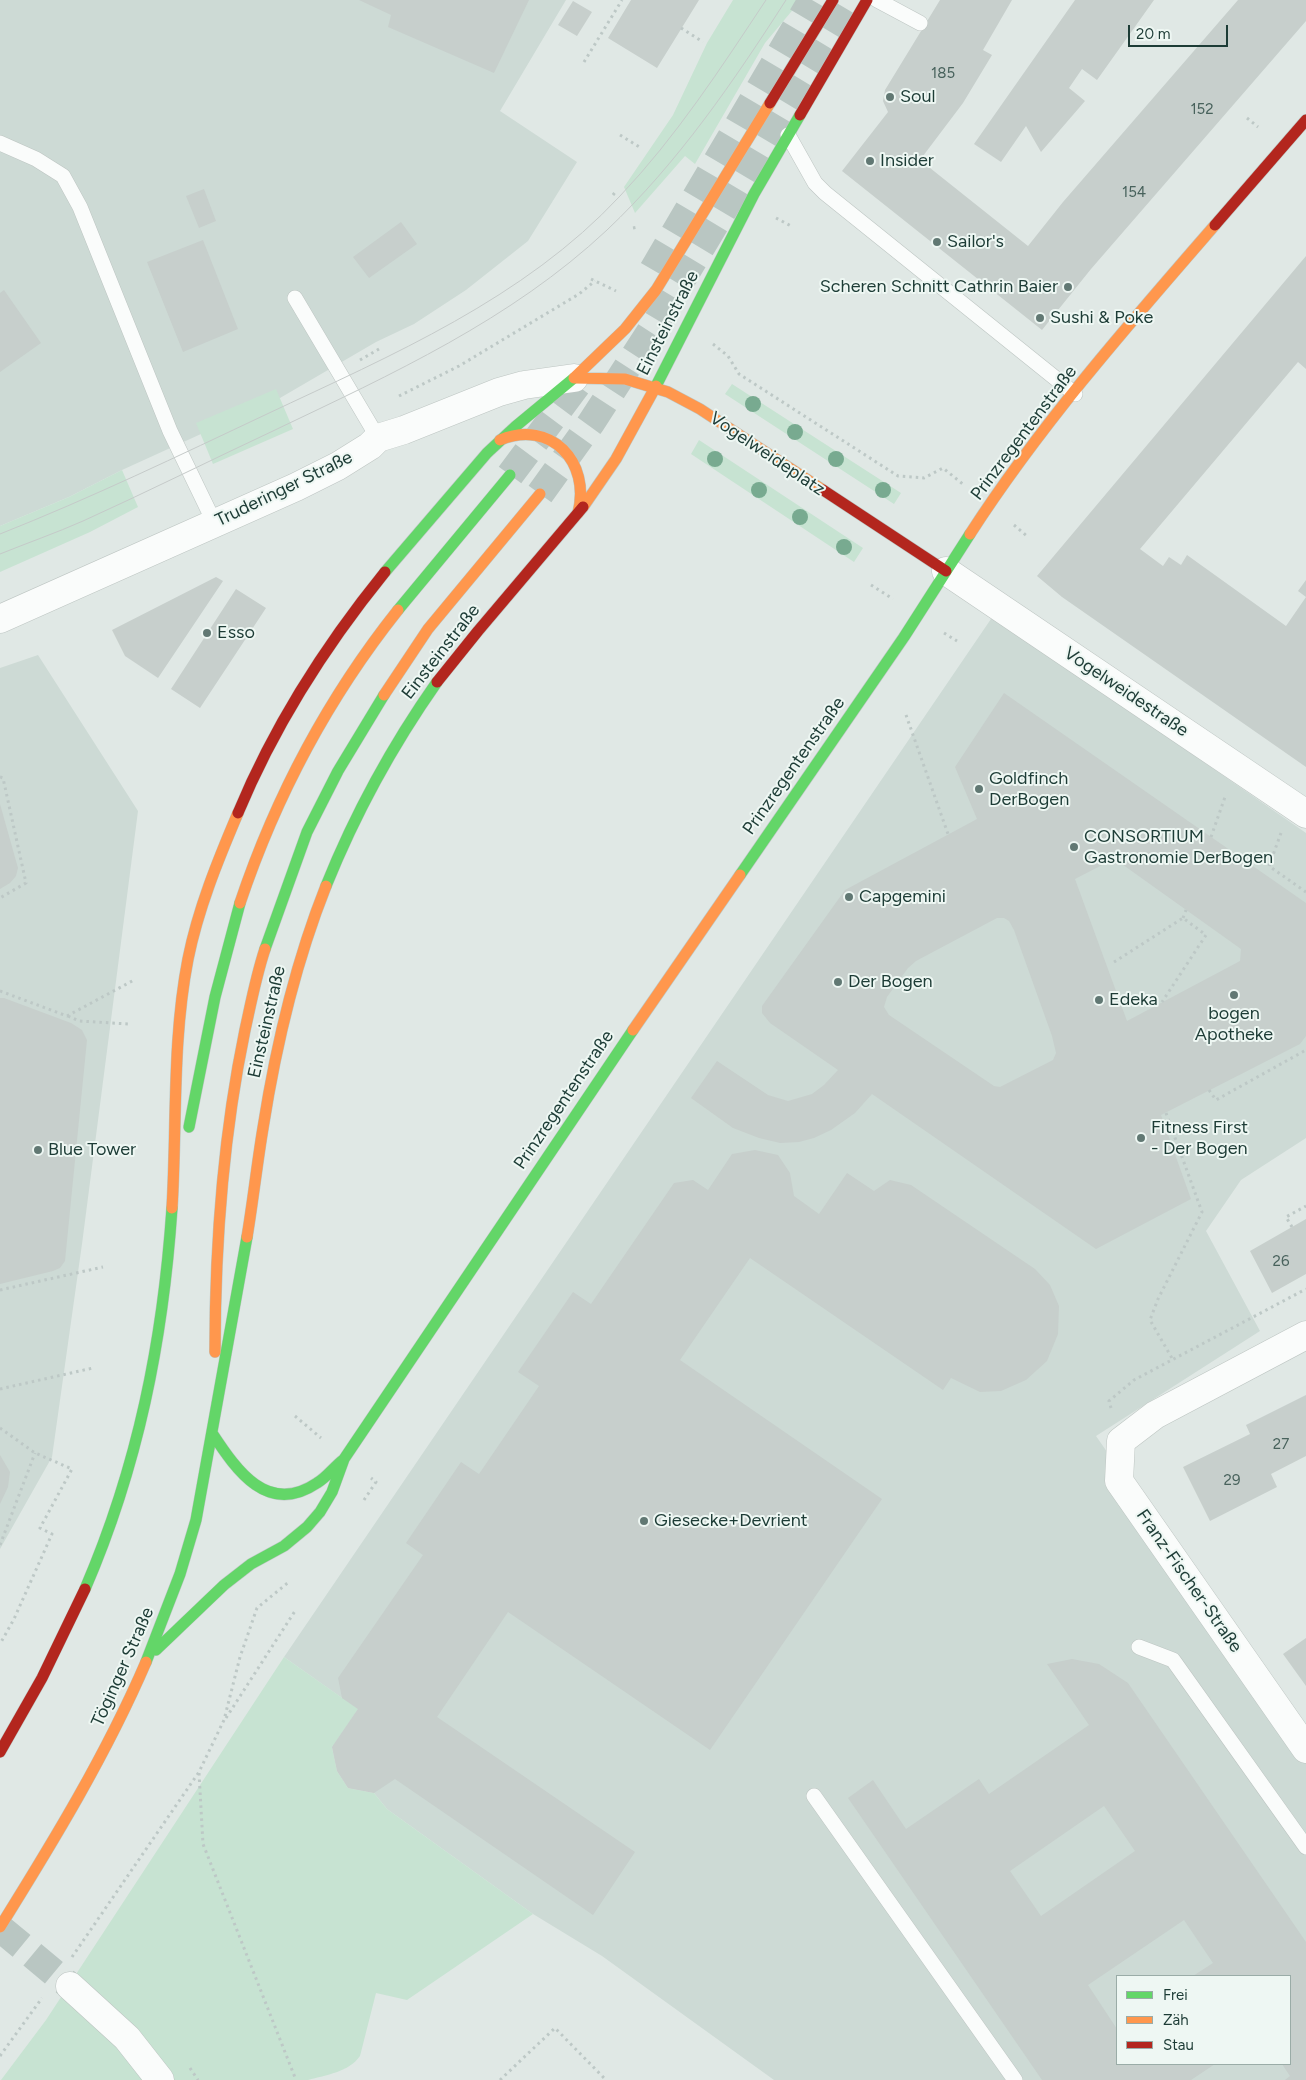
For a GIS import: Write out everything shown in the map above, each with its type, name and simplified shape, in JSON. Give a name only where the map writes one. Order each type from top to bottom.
[{"type":"main road","name":"Einsteinstraße","points":[[171,1217],[179,1040],[182,996],[188,957],[214,872],[240,807],[288,709],[335,637],[408,545],[499,440],[574,378],[625,329],[656,290],[832,0]]},
{"type":"main road","name":"Einsteinstraße","points":[[217,1398],[240,1284],[274,1065],[286,1007],[301,955],[321,898],[366,797],[395,745],[439,680],[476,633],[578,513],[621,451],[754,194],[867,0]]},
{"type":"main road","name":"Prinzregentenstraße","points":[[344,1459],[628,1037],[904,637],[1003,483],[1130,323],[1306,120]]},
{"type":"main road","name":"Vogelweideplatz","points":[[574,378],[613,378],[656,386],[700,409],[946,571]]},
{"type":"main road","points":[[499,440],[506,436],[522,433],[538,435],[559,446],[574,462],[580,477],[581,496],[578,513]]},
{"type":"main road","points":[[0,1752],[58,1647],[93,1572],[119,1501],[136,1443],[154,1362],[161,1318],[171,1217],[214,998],[225,954],[250,876],[288,787],[316,731],[358,663],[402,606],[510,475]]},
{"type":"main road","points":[[217,1398],[214,1288],[227,1129],[238,1064],[258,970],[287,884],[307,832],[338,771],[372,713],[428,630],[540,494]]},
{"type":"main road","name":"Töginger Straße","points":[[0,1927],[43,1859],[89,1779],[150,1656],[170,1604],[197,1517],[217,1398]]},
{"type":"main road","points":[[212,1433],[229,1459],[249,1482],[276,1495],[291,1495],[316,1484],[344,1459]]},
{"type":"main road","points":[[150,1656],[224,1585],[252,1564],[284,1546],[307,1528],[320,1512],[332,1492],[344,1459]]},
{"type":"street","name":"Truderinger Straße","points":[[0,619],[296,487],[338,466],[370,446],[378,438],[404,430],[499,392],[524,385],[574,378]]},
{"type":"street","name":"Vogelweidestraße","points":[[946,571],[1299,809]]},
{"type":"street","points":[[1121,1441],[1155,1415],[1306,1336]]},
{"type":"street","name":"Franz-Fischer-Straße","points":[[1121,1441],[1119,1481],[1306,1749]]},
{"type":"street","points":[[68,1975],[127,2038],[160,2080]]},
{"type":"lane","points":[[877,0],[920,23]]},
{"type":"lane","points":[[788,135],[815,183],[825,193],[1075,394]]},
{"type":"lane","points":[[0,143],[36,159],[63,176],[80,207],[170,431],[215,524]]},
{"type":"lane","points":[[295,298],[378,438]]},
{"type":"lane","points":[[1138,1646],[1173,1660],[1306,1847]]},
{"type":"lane","points":[[814,1796],[1015,2080]]},
{"type":"path","points":[[584,62],[622,0]]},
{"type":"path","points":[[681,28],[704,42]]},
{"type":"path","points":[[620,134],[641,148]]},
{"type":"path","points":[[613,195],[617,190]]},
{"type":"path","points":[[773,217],[793,227]]},
{"type":"path","points":[[632,228],[638,227]]},
{"type":"path","points":[[398,397],[459,366],[579,294],[595,281],[591,279]]},
{"type":"path","points":[[728,356],[739,374],[898,476],[924,478],[943,468]]},
{"type":"path","points":[[906,715],[948,834]]},
{"type":"path","points":[[1211,837],[1236,766]]},
{"type":"path","points":[[0,777],[4,778],[26,882],[0,898]]},
{"type":"path","points":[[1299,809],[1270,866],[1306,892]]},
{"type":"path","points":[[1114,962],[1183,918],[1186,910]]},
{"type":"path","points":[[1162,1002],[1206,935],[1183,918]]},
{"type":"path","points":[[67,1016],[134,980]]},
{"type":"path","points":[[0,991],[79,1021],[129,1024]]},
{"type":"path","points":[[1209,1090],[1216,1100],[1306,1050]]},
{"type":"path","points":[[1166,1112],[1202,1212],[1158,1299],[1150,1320],[1173,1360]]},
{"type":"path","points":[[1292,1227],[1286,1217],[1306,1206]]},
{"type":"path","points":[[0,1290],[104,1267]]},
{"type":"path","points":[[1121,1441],[1109,1401],[1134,1380],[1306,1289]]},
{"type":"path","points":[[0,1389],[93,1368]]},
{"type":"path","points":[[0,1428],[35,1453],[72,1468],[40,1528],[52,1534],[14,1619],[0,1644]]},
{"type":"path","points":[[0,1546],[35,1453]]},
{"type":"path","points":[[360,1507],[376,1482]]},
{"type":"path","points":[[224,1720],[240,1657],[258,1608],[294,1577]]},
{"type":"path","points":[[68,1975],[199,1772],[224,1720],[295,1611]]},
{"type":"path","points":[[199,1772],[202,1844],[296,2080]]},
{"type":"path","points":[[0,2056],[44,1995]]},
{"type":"path","points":[[500,2080],[555,2028],[606,2080]]},
{"type":"shaded area","points":[[0,0],[566,0],[500,111],[577,162],[528,241],[466,290],[414,324],[376,342],[280,398],[122,470],[69,497],[0,526]]},
{"type":"shaded area","points":[[993,616],[1306,833],[1306,1138],[1241,1180],[1206,1231],[1260,1331],[1096,1436],[1306,1738],[1306,2080],[774,2080],[602,1956],[533,1914],[387,1809],[374,1793],[348,1788],[337,1771],[332,1747],[342,1698],[284,1657]]},
{"type":"shaded area","points":[[38,655],[138,811],[82,1244],[52,1457],[0,1549],[0,668]]},
{"type":"green space","points":[[733,0],[801,0],[765,43],[695,164],[685,156],[635,213],[624,187],[673,115],[707,43]]},
{"type":"green space","points":[[732,384],[901,493],[894,504],[725,394]]},
{"type":"green space","points":[[276,389],[293,429],[213,464],[196,423]]},
{"type":"green space","points":[[699,440],[863,548],[854,562],[691,454]]},
{"type":"green space","points":[[122,470],[138,507],[90,532],[0,572],[0,526],[69,497]]},
{"type":"green space","points":[[284,1657],[358,1709],[332,1747],[337,1771],[348,1788],[374,1793],[387,1809],[533,1914],[407,2000],[376,1993],[360,2056],[350,2066],[329,2074],[308,2080],[1,2080],[46,2020]]},
{"type":"building","points":[[359,0],[529,0],[494,73],[388,27],[391,15]]},
{"type":"building","points":[[631,0],[699,0],[657,68],[608,38]]},
{"type":"building","points":[[940,0],[1012,0],[983,50],[992,55],[963,103],[920,160],[1028,246],[1063,202],[1238,0],[1306,0],[1306,21],[1091,269],[1042,330],[842,171],[888,112],[883,101],[885,90]]},
{"type":"building","points":[[1075,0],[1154,0],[1097,80],[1082,69],[1069,88],[1085,101],[1041,152],[1026,126],[1001,162],[974,144]]},
{"type":"building","points":[[573,1],[592,12],[577,36],[558,25]]},
{"type":"building","points":[[204,189],[216,221],[199,228],[186,196]]},
{"type":"building","points":[[401,222],[417,244],[369,278],[353,257]]},
{"type":"building","points":[[203,240],[238,329],[183,352],[147,262]]},
{"type":"building","points":[[1306,256],[1306,369],[1298,362],[1140,549],[1163,566],[1169,557],[1181,565],[1187,555],[1286,626],[1306,597],[1306,767],[1062,597],[1037,576]]},
{"type":"building","points":[[4,290],[41,343],[0,372],[0,293]]},
{"type":"building","points":[[216,577],[223,581],[158,678],[125,656],[112,630]]},
{"type":"building","points":[[1306,580],[1306,597],[1298,591]]},
{"type":"building","points":[[236,589],[266,608],[200,708],[171,689]]},
{"type":"building","name":"Der Bogen","points":[[1004,693],[1306,903],[1306,1036],[1300,1044],[1161,1115],[1191,1199],[1096,1249],[872,1094],[855,1113],[831,1130],[814,1138],[799,1142],[780,1143],[759,1138],[733,1128],[691,1098],[717,1061],[768,1095],[788,1101],[812,1094],[824,1085],[838,1070],[770,1023],[762,1013],[762,1006],[845,890],[977,819],[955,767]],"holes":[[[1119,862],[1241,949],[1240,961],[1127,1021],[1075,879],[1106,863]],[[997,918],[1004,918],[1009,921],[1014,930],[1052,1036],[1056,1053],[1053,1060],[1000,1087],[994,1086],[889,1015],[884,1007],[887,997],[908,968],[916,961]]]},
{"type":"building","points":[[0,804],[18,868],[16,876],[10,883],[0,889]]},
{"type":"building","name":"Blue Tower","points":[[0,998],[71,1023],[82,1030],[87,1040],[65,1261],[60,1268],[53,1271],[0,1284]]},
{"type":"building","name":"Giesecke+Devrient","points":[[755,1150],[778,1155],[790,1173],[794,1196],[819,1214],[847,1173],[874,1191],[890,1180],[911,1185],[1035,1269],[1050,1285],[1059,1306],[1058,1334],[1047,1361],[1026,1380],[1001,1391],[980,1392],[951,1378],[943,1390],[750,1258],[680,1360],[882,1499],[710,1750],[508,1612],[437,1717],[635,1852],[593,1915],[395,1779],[374,1793],[348,1788],[337,1771],[332,1747],[358,1709],[342,1698],[338,1678],[423,1555],[406,1543],[461,1462],[479,1474],[539,1386],[518,1372],[573,1292],[591,1304],[674,1183],[693,1180],[708,1190],[732,1154]]},
{"type":"building","points":[[1306,1219],[1306,1274],[1272,1293],[1250,1251]]},
{"type":"building","points":[[1306,1395],[1306,1456],[1271,1474],[1277,1487],[1210,1521],[1183,1467],[1250,1434],[1246,1425]]},
{"type":"building","points":[[0,1455],[10,1472],[8,1487],[0,1504]]},
{"type":"building","points":[[1306,1638],[1306,1686],[1283,1654]]},
{"type":"building","points":[[1072,1659],[1099,1664],[1128,1683],[1306,1942],[1306,2080],[1285,2080],[1290,2076],[1283,2065],[1291,2065],[1291,1975],[1195,1975],[1213,1963],[1184,1920],[1088,1985],[1116,2027],[1116,2065],[1214,2065],[1191,2080],[1042,2080],[848,1798],[873,1780],[906,1829],[979,1779],[989,1794],[1089,1725],[1047,1664]],"holes":[[[1104,1806],[1135,1851],[1041,1916],[1010,1871]]]},
{"type":"tunnel","points":[[653,270],[812,0]]},
{"type":"tunnel","points":[[540,494],[591,423],[654,326],[849,0]]},
{"type":"tunnel","points":[[510,475],[583,377]]},
{"type":"tunnel","points":[[0,1928],[70,1986]]},
{"type":"tram line","points":[[0,534],[68,506],[361,370],[454,322],[499,295],[542,265],[582,233],[641,173],[679,126],[766,0]]},
{"type":"tram line","points":[[0,554],[83,521],[363,388],[449,343],[531,291],[570,262],[607,230],[658,177],[725,91],[786,0]]},
{"type":"traffic: fast","points":[[656,386],[754,194],[800,115]]},
{"type":"traffic: fast","points":[[385,572],[487,453],[516,426],[574,378]]},
{"type":"traffic: fast","points":[[398,610],[510,475]]},
{"type":"traffic: fast","points":[[740,875],[904,637],[970,534]]},
{"type":"traffic: fast","points":[[326,886],[349,833],[376,781],[405,731],[437,682]]},
{"type":"traffic: fast","points":[[265,949],[307,832],[338,771],[384,695]]},
{"type":"traffic: fast","points":[[189,1127],[215,997],[240,903]]},
{"type":"traffic: fast","points":[[344,1459],[633,1030]]},
{"type":"traffic: fast","points":[[85,1589],[104,1543],[120,1496],[145,1402],[162,1306],[172,1208]]},
{"type":"traffic: fast","points":[[146,1662],[180,1574],[196,1520],[247,1237]]},
{"type":"traffic: fast","points":[[212,1433],[243,1474],[255,1485],[269,1492],[283,1494],[299,1492],[321,1481],[343,1460]]},
{"type":"traffic: fast","points":[[156,1650],[224,1585],[251,1564],[284,1546],[307,1527],[320,1512],[332,1492],[344,1459]]},
{"type":"traffic: slow","points":[[574,378],[625,329],[656,290],[770,103]]},
{"type":"traffic: slow","points":[[970,534],[997,493],[1056,414],[1118,337],[1215,225]]},
{"type":"traffic: slow","points":[[574,378],[625,379],[668,392],[700,409],[823,490]]},
{"type":"traffic: slow","points":[[583,507],[616,459],[656,386]]},
{"type":"traffic: slow","points":[[500,440],[519,435],[536,435],[551,440],[563,450],[572,462],[578,477],[580,494],[578,513]]},
{"type":"traffic: slow","points":[[384,695],[428,629],[540,494]]},
{"type":"traffic: slow","points":[[240,903],[270,824],[306,749],[349,678],[398,610]]},
{"type":"traffic: slow","points":[[172,1208],[177,1052],[179,1021],[188,959],[203,903],[238,813]]},
{"type":"traffic: slow","points":[[633,1030],[740,875]]},
{"type":"traffic: slow","points":[[247,1237],[263,1128],[280,1036],[305,945],[326,886]]},
{"type":"traffic: slow","points":[[215,1352],[219,1231],[226,1150],[237,1070],[256,979],[265,949]]},
{"type":"traffic: slow","points":[[0,1927],[59,1830],[96,1764],[114,1731],[146,1662]]},
{"type":"traffic: jam","points":[[770,103],[833,0]]},
{"type":"traffic: jam","points":[[800,115],[867,0]]},
{"type":"traffic: jam","points":[[1215,225],[1306,120]]},
{"type":"traffic: jam","points":[[823,490],[946,571]]},
{"type":"traffic: jam","points":[[437,682],[583,507]]},
{"type":"traffic: jam","points":[[238,813],[268,748],[303,687],[342,628],[385,572]]},
{"type":"traffic: jam","points":[[0,1752],[42,1678],[85,1589]]},
{"type":"place","name":"Soul","points":[[890,97]]},
{"type":"place","name":"Insider","points":[[870,161]]},
{"type":"place","name":"Sailor's","points":[[937,242]]},
{"type":"place","name":"Scheren Schnitt Cathrin Baier","points":[[1068,287]]},
{"type":"place","name":"Sushi & Poke","points":[[1040,318]]},
{"type":"place","name":"Esso","points":[[207,633]]},
{"type":"place","name":"Goldfinch DerBogen","points":[[979,789]]},
{"type":"place","name":"CONSORTIUM Gastronomie DerBogen","points":[[1074,847]]},
{"type":"place","name":"Capgemini","points":[[849,897]]},
{"type":"place","name":"Der Bogen","points":[[838,982]]},
{"type":"place","name":"bogen Apotheke","points":[[1234,995]]},
{"type":"place","name":"Edeka","points":[[1099,1000]]},
{"type":"place","name":"Fitness First - Der Bogen","points":[[1141,1138]]},
{"type":"place","name":"Blue Tower","points":[[38,1150]]},
{"type":"place","name":"Giesecke+Devrient","points":[[644,1521]]}]
